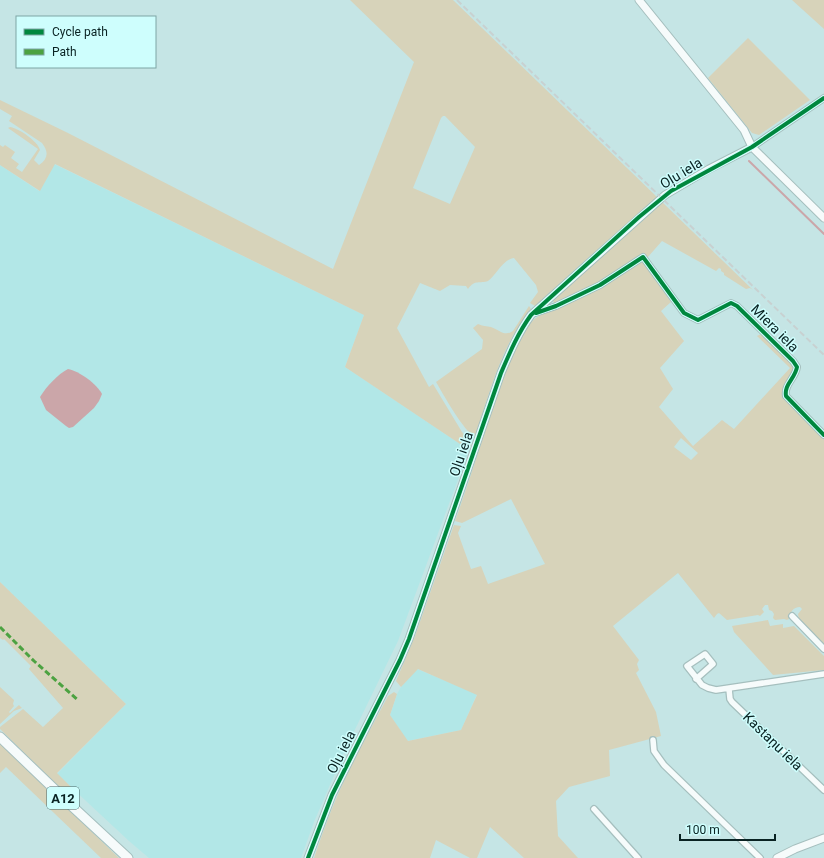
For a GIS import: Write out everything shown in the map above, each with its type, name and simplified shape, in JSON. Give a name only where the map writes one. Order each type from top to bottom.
[{"type":"highway","name":"A12","points":[[0,737],[128,858]]},
{"type":"street","points":[[639,0],[741,125],[749,138],[752,147],[824,218]]},
{"type":"street","points":[[752,147],[824,98]]},
{"type":"street","name":"Oļu iela","points":[[308,858],[332,795],[409,640],[501,373],[512,345],[523,326],[531,315],[665,195],[709,169],[752,147]]},
{"type":"street","name":"Miera iela","points":[[531,315],[556,306],[600,285],[643,257],[684,313],[698,320],[731,303],[737,306],[792,361],[796,367],[796,374],[787,386],[785,392],[786,396],[824,435]]},
{"type":"street","points":[[792,616],[824,649]]},
{"type":"street","points":[[696,679],[713,664],[705,654],[687,666],[696,679],[708,688],[716,690],[824,674]]},
{"type":"street","name":"Kastaņu iela","points":[[729,689],[732,702],[824,790]]},
{"type":"street","points":[[653,740],[654,751],[664,765],[760,858]]},
{"type":"street","points":[[594,809],[638,858]]},
{"type":"street","points":[[777,858],[794,849],[824,838]]},
{"type":"shaded area","points":[[350,0],[453,0],[657,197],[535,306],[530,303],[538,292],[536,285],[514,258],[506,261],[491,279],[485,282],[475,283],[468,289],[466,286],[450,285],[440,291],[420,283],[397,328],[429,387],[433,384],[462,432],[472,443],[469,450],[345,367],[364,315],[55,164],[40,191],[0,165],[0,145],[3,147],[5,145],[15,152],[11,158],[19,164],[16,168],[22,172],[38,149],[8,128],[10,127],[18,130],[36,143],[40,150],[34,160],[39,165],[46,158],[46,149],[42,143],[9,121],[12,116],[0,109],[0,100],[68,133],[333,269],[414,62]],"holes":[[[445,116],[475,147],[450,204],[413,188],[441,118]]]},
{"type":"shaded area","points":[[792,0],[824,0],[824,29]]},
{"type":"shaded area","points":[[748,38],[810,100],[759,135],[752,133],[708,78]]},
{"type":"shaded area","points":[[54,164],[364,315],[345,367],[469,450],[398,641],[345,750],[314,822],[301,858],[149,858],[57,774],[126,704],[0,582],[0,165],[39,191]]},
{"type":"shaded area","points":[[662,202],[753,290],[750,288],[746,289],[724,275],[721,269],[719,268],[716,271],[662,241],[647,258],[670,289],[645,256],[600,283],[556,304],[554,303],[553,300]]},
{"type":"shaded area","points":[[641,262],[645,263],[671,302],[661,311],[684,341],[660,368],[673,389],[659,407],[693,446],[722,420],[734,429],[790,368],[757,336],[761,334],[764,335],[790,361],[794,367],[784,389],[784,398],[824,438],[824,647],[799,619],[798,614],[802,609],[800,607],[792,610],[789,619],[787,620],[775,620],[773,618],[774,614],[769,610],[768,605],[765,605],[762,609],[764,612],[760,616],[758,615],[727,620],[719,613],[714,618],[678,573],[613,626],[639,660],[637,664],[639,670],[636,673],[656,712],[661,736],[609,750],[610,776],[569,787],[556,801],[558,836],[578,858],[524,858],[490,827],[477,858],[470,858],[436,840],[430,858],[314,858],[340,790],[388,696],[394,692],[397,694],[390,715],[408,741],[461,730],[477,695],[418,669],[401,687],[396,681],[415,636],[454,525],[461,526],[458,533],[471,569],[481,566],[488,584],[545,564],[511,499],[462,523],[455,521],[514,350],[531,322],[539,316]],"holes":[[[681,438],[698,453],[691,460],[674,447]]]},
{"type":"shaded area","points":[[529,306],[531,309],[512,338],[497,370],[475,436],[471,434],[460,421],[436,382],[482,349],[483,340],[473,328],[478,324],[491,327],[504,333],[510,333],[513,331]]},
{"type":"shaded area","points":[[68,369],[87,378],[100,390],[102,394],[94,408],[73,427],[69,428],[46,410],[40,397],[52,381]]},
{"type":"shaded area","points":[[0,582],[126,704],[57,773],[77,793],[73,801],[0,729],[0,727],[23,709],[43,727],[63,708],[29,669],[31,666],[4,639],[3,640],[0,638]]},
{"type":"shaded area","points":[[768,620],[770,626],[783,624],[783,628],[794,626],[824,656],[824,670],[773,675],[734,632],[732,626]]},
{"type":"shaded area","points":[[417,669],[477,694],[461,730],[407,741],[390,715],[401,687]]},
{"type":"shaded area","points":[[0,687],[14,700],[14,706],[9,712],[10,713],[19,705],[22,708],[14,711],[0,724]]},
{"type":"shaded area","points":[[0,743],[119,858],[101,858],[6,767],[0,773]]},
{"type":"waterway","points":[[749,161],[824,234]]},
{"type":"railway","points":[[457,0],[824,355]]},
{"type":"marked path","points":[[0,627],[34,661],[78,700]]},
{"type":"cycle path","points":[[308,858],[332,795],[400,660],[409,639],[501,373],[514,343],[526,322],[531,315],[639,217],[671,191],[752,147],[824,98]]},
{"type":"cycle path","points":[[536,313],[556,306],[600,285],[643,257],[684,313],[698,320],[731,303],[737,306],[793,361],[797,367],[788,385],[786,396],[824,435]]}]
